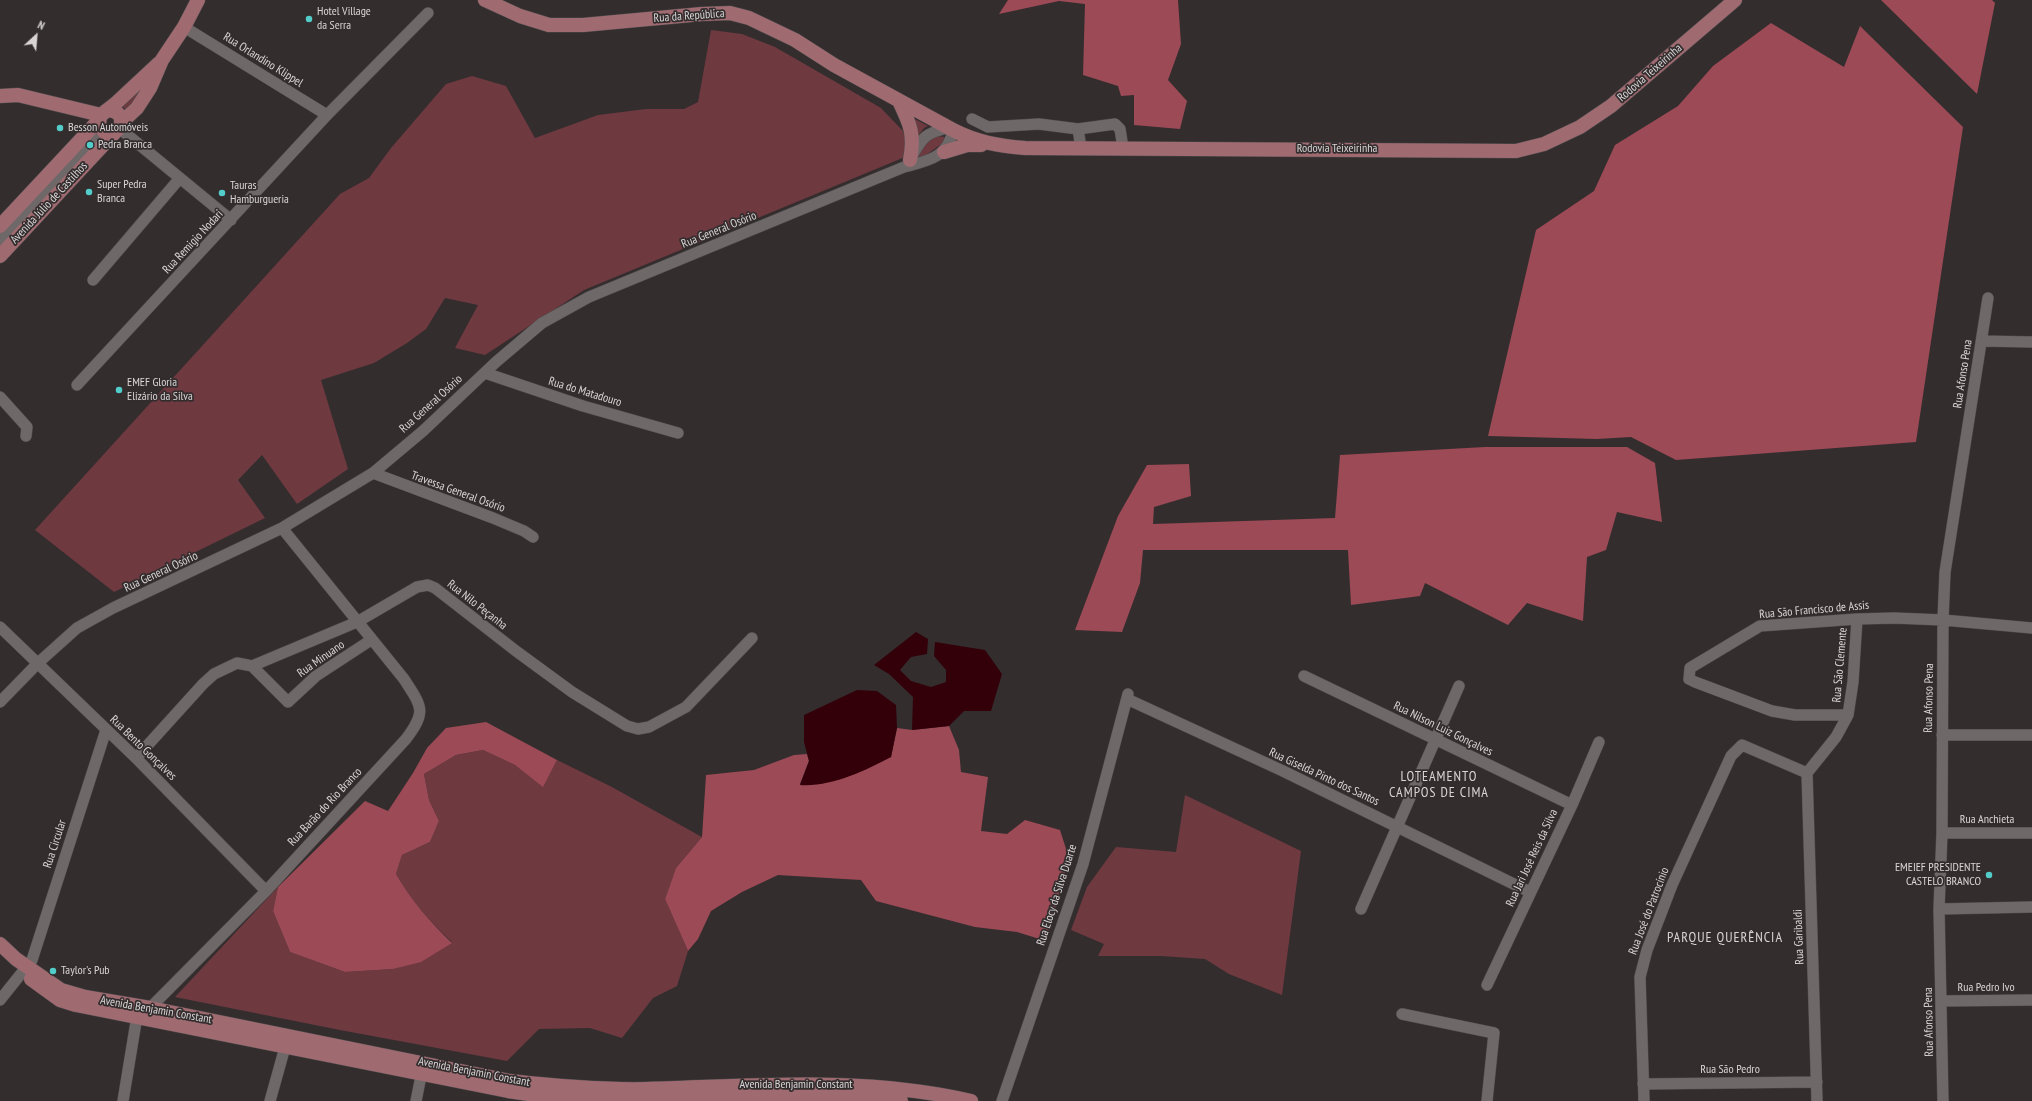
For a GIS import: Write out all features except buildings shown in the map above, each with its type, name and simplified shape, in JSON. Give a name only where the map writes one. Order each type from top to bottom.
[{"type":"main road","name":"Avenida Júlio de Castilhos","points":[[0,226],[91,145],[118,128],[137,108],[150,88],[162,60],[184,27],[198,0]]},
{"type":"main road","name":"Rua da República","points":[[485,0],[520,16],[549,25],[583,25],[702,14],[730,13],[749,18],[795,40],[899,101]]},
{"type":"main road","name":"Rodovia Teixeirinha","points":[[899,101],[950,129],[992,145],[1025,148],[1516,151],[1544,144],[1580,127],[1611,106],[1736,0]]},
{"type":"main road","name":"Avenida Júlio de Castilhos","points":[[0,256],[91,145],[102,115],[162,60]]},
{"type":"main road","points":[[0,96],[18,95],[102,115],[117,112],[118,128],[103,131],[102,115]]},
{"type":"main road","points":[[899,101],[910,124],[912,135],[907,164]]},
{"type":"main road","points":[[944,152],[968,145],[992,145]]},
{"type":"main road","name":"Avenida Benjamin Constant","points":[[0,944],[25,969],[60,1000],[137,1016],[286,1041],[422,1068],[510,1081],[555,1095],[644,1089],[717,1095],[901,1101]]},
{"type":"main road","name":"Avenida Benjamin Constant","points":[[25,969],[61,990],[85,997],[150,1008],[286,1041]]},
{"type":"main road","name":"Avenida Benjamin Constant","points":[[717,1095],[842,1084],[912,1090],[971,1101]]},
{"type":"street","name":"Rua Remigio Nodari","points":[[77,385],[327,115],[428,13]]},
{"type":"street","name":"Rua Orlandino Klippel","points":[[184,27],[327,115]]},
{"type":"street","points":[[972,119],[988,126],[1039,124],[1078,129],[1115,124],[1120,129],[1123,148]]},
{"type":"street","points":[[992,145],[1001,126]]},
{"type":"street","points":[[118,128],[231,220]]},
{"type":"street","points":[[907,164],[924,136],[930,132],[950,129],[951,141],[944,152]]},
{"type":"street","points":[[1078,129],[1081,148]]},
{"type":"street","points":[[0,241],[91,145]]},
{"type":"street","name":"Rua General Osório","points":[[0,702],[38,663],[77,628],[113,608],[282,528],[373,473],[423,430],[496,362],[542,323],[589,296],[907,164],[919,164],[944,152]]},
{"type":"street","points":[[92,280],[180,178]]},
{"type":"street","name":"Rua Afonso Pena","points":[[1943,1101],[1939,909],[1942,832],[1943,620],[1945,572],[1988,298]]},
{"type":"street","points":[[1982,341],[2032,342]]},
{"type":"street","name":"Rua do Matadouro","points":[[485,373],[583,406],[678,433]]},
{"type":"street","points":[[0,397],[26,427],[26,436]]},
{"type":"street","name":"Travessa General Osório","points":[[373,473],[493,518],[524,531],[534,537]]},
{"type":"street","name":"Rua Barão do Rio Branco","points":[[137,1016],[150,1008],[266,891],[406,739],[419,722],[420,706],[404,679],[356,622],[282,528]]},
{"type":"street","name":"Rua Nilo Peçanha","points":[[136,758],[203,684],[214,674],[237,663],[252,666],[356,622],[417,587],[428,586],[435,588],[516,651],[572,692],[627,726],[638,729],[649,727],[686,707],[752,638]]},
{"type":"street","name":"Rua São Francisco de Assis","points":[[1848,715],[1795,715],[1772,711],[1689,679],[1690,668],[1760,626],[1857,619],[1943,620],[2032,628]]},
{"type":"street","name":"Rua São Clemente","points":[[1807,773],[1836,737],[1848,715],[1853,682],[1857,619]]},
{"type":"street","name":"Rua Bento Gonçalves","points":[[0,626],[136,758],[266,891]]},
{"type":"street","name":"Rua Minuano","points":[[252,666],[288,702],[316,676],[371,640]]},
{"type":"street","name":"Rua Nilson Luiz Gonçalves","points":[[1304,676],[1572,805]]},
{"type":"street","points":[[1362,909],[1459,686]]},
{"type":"street","name":"Rua Giselda Pinto dos Santos","points":[[1127,697],[1397,826],[1530,892]]},
{"type":"street","name":"Rua Elocy da Silva Duarte","points":[[1002,1101],[1083,864],[1127,697]]},
{"type":"street","name":"Rua Circular","points":[[0,1000],[32,960],[106,730]]},
{"type":"street","points":[[1942,735],[2032,735]]},
{"type":"street","name":"Rua Jari José Reis da Silva","points":[[1487,985],[1572,805],[1599,742]]},
{"type":"street","name":"Rua José do Patrocínio","points":[[1644,1101],[1640,977],[1643,963],[1672,885],[1731,756],[1742,745],[1807,773]]},
{"type":"street","name":"Rua Garibaldi","points":[[1807,773],[1817,1101]]},
{"type":"street","name":"Rua Anchieta","points":[[1942,832],[2032,833]]},
{"type":"street","points":[[1939,909],[2032,907]]},
{"type":"street","name":"Rua Pedro Ivo","points":[[1941,1001],[2032,1000]]},
{"type":"street","points":[[1402,1014],[1494,1033],[1487,1101]]},
{"type":"street","points":[[123,1101],[137,1016]]},
{"type":"street","points":[[270,1101],[286,1041]]},
{"type":"street","points":[[416,1101],[422,1068]]},
{"type":"street","name":"Rua São Pedro","points":[[1643,1084],[1817,1082]]},
{"type":"street","points":[[842,1084],[842,1100]]},
{"type":"shaded area","points":[[1008,0],[1178,0],[1181,44],[1168,80],[1187,101],[1180,129],[1134,125],[1134,95],[1121,96],[1118,86],[1083,75],[1085,4],[1059,1],[999,14]]},
{"type":"shaded area","points":[[1881,0],[1992,0],[1995,3],[1977,94]]},
{"type":"shaded area","points":[[1771,23],[1844,67],[1860,26],[1963,127],[1916,442],[1676,460],[1631,437],[1597,439],[1488,436],[1536,230],[1594,191],[1615,145],[1678,106],[1713,66]]},
{"type":"shaded area","points":[[711,30],[742,34],[775,47],[881,108],[903,131],[907,143],[905,157],[584,290],[485,355],[455,348],[478,305],[445,298],[426,329],[407,343],[374,363],[321,380],[348,469],[297,504],[262,455],[238,480],[265,518],[114,592],[35,530],[340,194],[369,178],[391,148],[446,84],[472,76],[506,86],[535,138],[598,115],[646,109],[684,109],[698,102]]},
{"type":"shaded area","points":[[149,78],[127,111],[122,106]]},
{"type":"shaded area","points":[[913,118],[928,126],[924,128],[918,136]]},
{"type":"shaded area","points":[[936,136],[945,137],[944,142],[926,155],[917,159],[916,158],[926,142]]},
{"type":"shaded area","points":[[1485,447],[1627,447],[1655,463],[1662,522],[1617,512],[1606,550],[1587,557],[1583,621],[1527,603],[1508,625],[1425,583],[1420,596],[1351,605],[1348,550],[1143,550],[1140,583],[1122,632],[1075,630],[1118,516],[1147,465],[1189,464],[1191,496],[1154,507],[1153,524],[1335,518],[1340,455]]},
{"type":"shaded area","points":[[916,632],[928,639],[927,654],[911,657],[900,670],[911,681],[931,687],[946,682],[946,670],[934,656],[935,642],[985,650],[1002,674],[991,711],[964,711],[949,726],[912,730],[913,697],[889,674],[874,665]]},
{"type":"shaded area","points":[[857,690],[877,691],[896,705],[897,728],[891,757],[859,773],[836,781],[812,785],[800,785],[809,761],[804,742],[804,715]]},
{"type":"shaded area","points":[[486,722],[557,760],[543,787],[515,765],[483,750],[456,755],[424,774],[429,800],[439,821],[430,842],[402,855],[396,874],[421,910],[452,943],[421,962],[393,969],[345,972],[290,952],[273,911],[278,887],[365,801],[388,811],[413,773],[427,748],[446,728]]},
{"type":"shaded area","points":[[949,726],[959,750],[961,772],[988,777],[981,831],[1007,834],[1025,820],[1060,830],[1069,858],[1046,941],[1017,932],[975,927],[876,901],[861,880],[778,875],[742,892],[711,911],[698,939],[688,951],[665,899],[676,868],[702,837],[706,775],[754,770],[794,755],[807,754],[809,761],[800,784],[822,783],[846,776],[891,757],[897,728],[912,730]]},
{"type":"shaded area","points":[[483,750],[515,765],[543,786],[557,760],[610,786],[702,837],[676,868],[665,899],[688,951],[677,986],[653,998],[622,1038],[590,1028],[539,1029],[507,1061],[175,997],[278,887],[273,911],[290,952],[345,972],[393,969],[421,961],[452,942],[421,910],[396,874],[402,855],[430,842],[439,821],[429,800],[424,774],[456,755]]},
{"type":"shaded area","points":[[1185,795],[1301,851],[1282,995],[1229,974],[1205,959],[1161,956],[1098,956],[1104,944],[1071,930],[1087,887],[1116,847],[1176,852]]},
{"type":"place","name":"Hotel Village da Serra","points":[[309,19]]},
{"type":"place","name":"Besson Automóveis","points":[[60,128]]},
{"type":"place","name":"Pedra Branca","points":[[90,145]]},
{"type":"place","name":"Super Pedra Branca","points":[[89,192]]},
{"type":"place","name":"Tauras Hamburgueria","points":[[222,193]]},
{"type":"place","name":"EMEF Gloria Elizário da Silva","points":[[119,390]]},
{"type":"place","name":"EMEIEF PRESIDENTE CASTELO BRANCO","points":[[1989,875]]},
{"type":"place","name":"Taylor's Pub","points":[[53,971]]},
{"type":"district","name":"LOTEAMENTO CAMPOS DE CIMA","points":[[1439,786]]},
{"type":"district","name":"PARQUE QUERÊNCIA","points":[[1725,938]]}]
